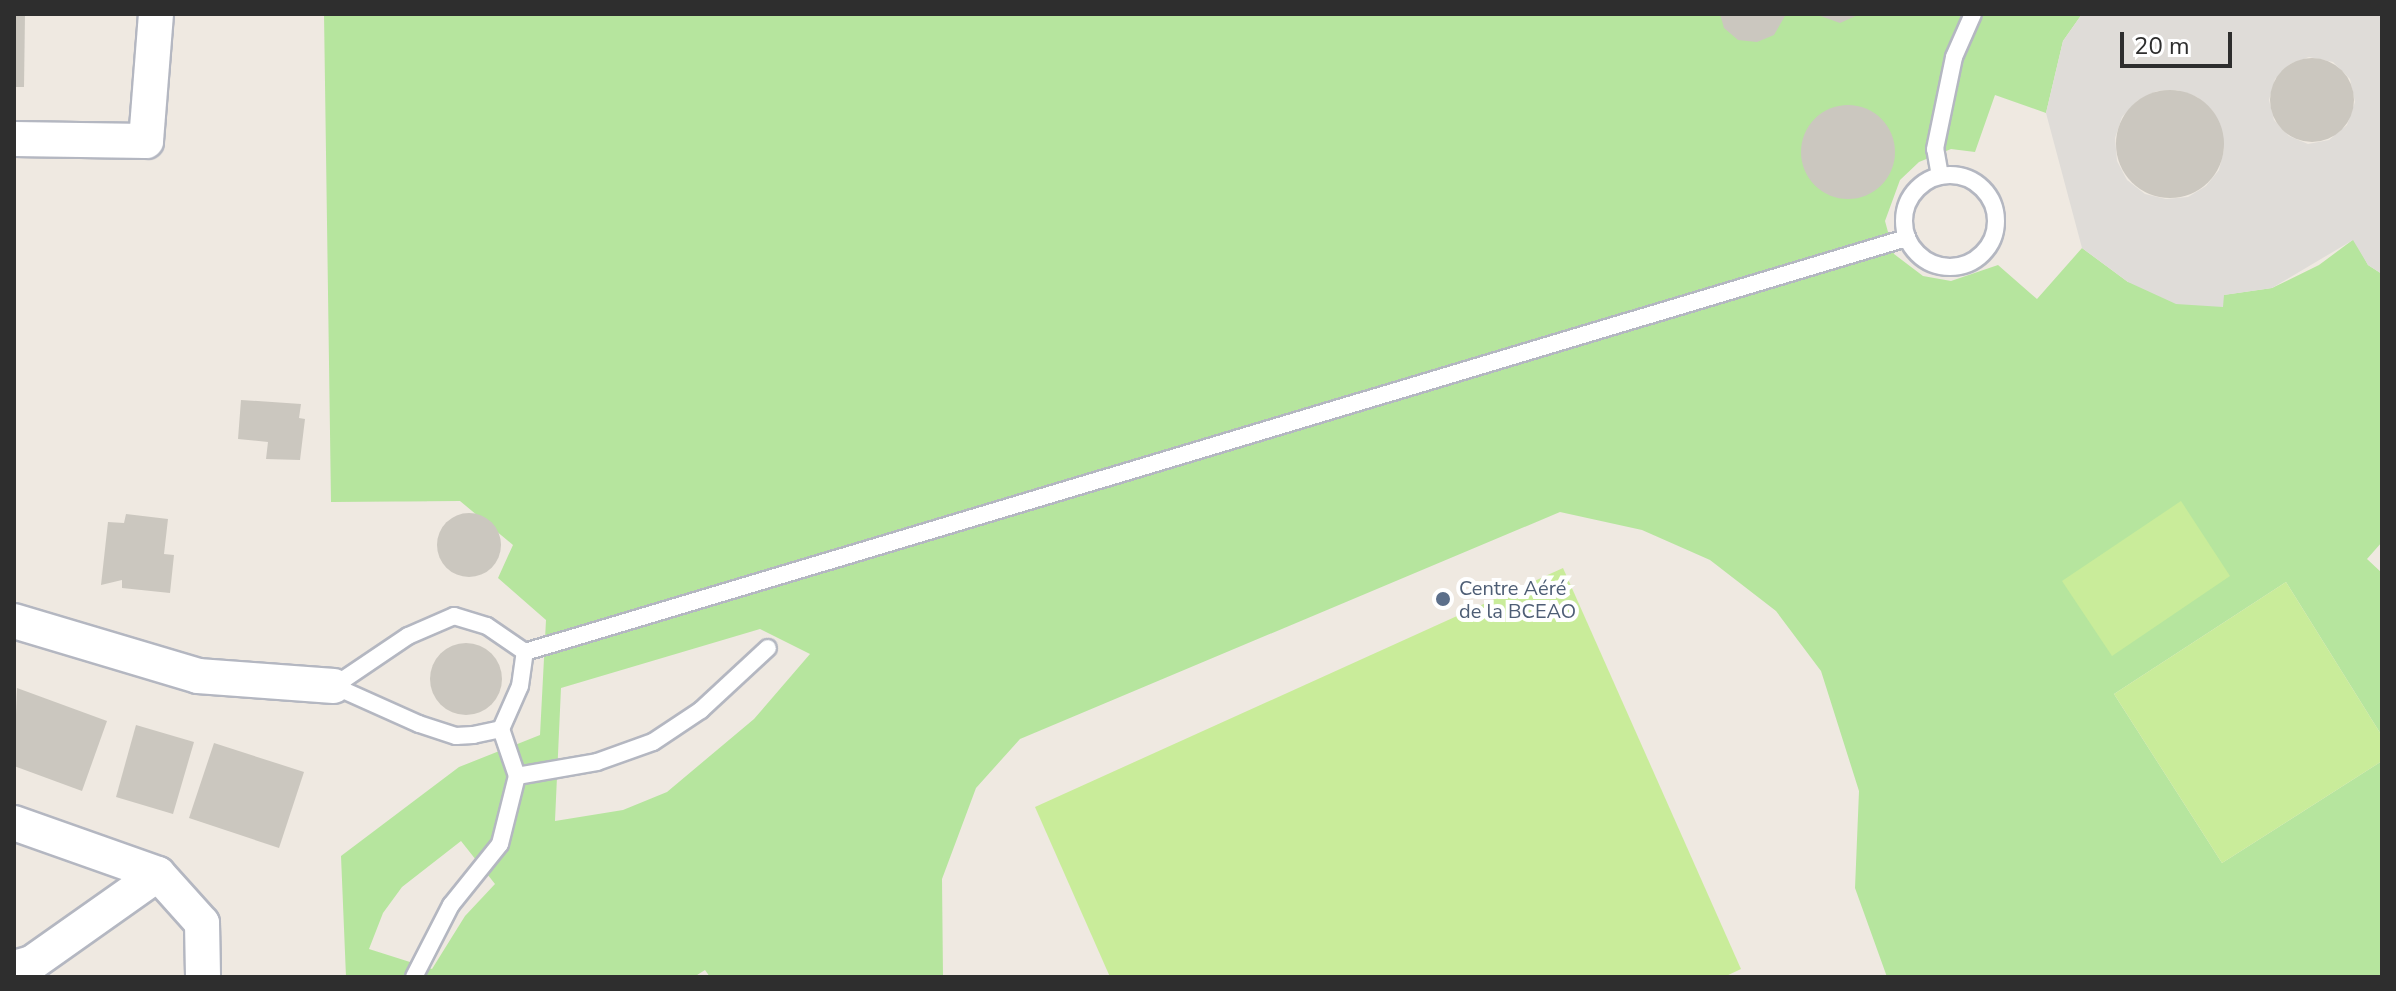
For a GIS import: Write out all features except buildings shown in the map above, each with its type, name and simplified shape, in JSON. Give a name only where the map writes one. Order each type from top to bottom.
[{"type":"street","points":[[14,139],[146,141],[156,14]]},
{"type":"street","points":[[14,621],[198,676],[334,686]]},
{"type":"street","points":[[14,823],[158,874],[202,923],[203,977]]},
{"type":"street","points":[[14,968],[32,963],[158,874]]},
{"type":"lane","points":[[1940,176],[1935,149],[1954,57],[1973,14]]},
{"type":"lane","points":[[1940,176],[1961,176],[1980,186],[1992,203],[1996,224],[1991,244],[1976,259],[1957,267],[1936,266],[1918,255],[1907,238],[1904,218],[1909,199],[1922,184],[1940,176]]},
{"type":"lane","points":[[525,652],[1907,238]]},
{"type":"lane","points":[[334,686],[408,636],[454,616],[487,626],[525,652]]},
{"type":"lane","points":[[517,776],[597,762],[653,742],[701,710],[768,648]]},
{"type":"lane","points":[[414,977],[451,905],[500,844],[517,776],[501,729],[520,686],[525,652]]},
{"type":"lane","points":[[334,686],[456,736],[501,729]]},
{"type":"green space","points":[[324,14],[2082,14],[2063,41],[2046,113],[1995,95],[1975,152],[1951,149],[1919,162],[1900,180],[1885,221],[1894,254],[1923,276],[1951,281],[1998,265],[2037,299],[2082,248],[2128,282],[2223,295],[2272,288],[2319,265],[2354,239],[2368,265],[2382,274],[2382,542],[2367,559],[2382,573],[2382,736],[2286,582],[2114,694],[2222,863],[2382,761],[2382,977],[1887,977],[1855,888],[1859,791],[1821,671],[1776,611],[1710,560],[1642,530],[1560,512],[1020,739],[976,788],[942,879],[943,977],[710,977],[705,970],[694,977],[346,977],[341,856],[459,767],[540,735],[546,620],[498,578],[513,545],[460,501],[331,502]],"holes":[[[760,629],[810,654],[754,719],[667,792],[623,810],[555,821],[561,688]],[[461,841],[495,884],[465,916],[432,969],[369,949],[383,913],[402,887]]]},
{"type":"green space","points":[[2181,501],[2230,576],[2112,656],[2062,581]]},
{"type":"green space","points":[[1563,568],[1741,969],[1724,977],[1110,977],[1035,807]]},
{"type":"green space","points":[[2286,582],[2382,736],[2382,761],[2222,863],[2114,694]]},
{"type":"shaded area","points":[[2082,14],[2382,14],[2382,274],[2368,265],[2353,240],[2272,288],[2224,295],[2223,307],[2176,304],[2128,282],[2082,248],[2046,113],[2063,41]],"holes":[[[2309,57],[2333,62],[2350,79],[2355,102],[2347,125],[2329,140],[2308,144],[2289,136],[2274,120],[2269,100],[2275,79],[2290,64]],[[2177,90],[2197,97],[2212,110],[2224,149],[2219,170],[2206,186],[2188,197],[2166,199],[2145,194],[2127,180],[2117,161],[2115,138],[2122,117],[2137,101],[2157,91]]]},
{"type":"place","name":"Centre Aéré de la BCEAO","points":[[1443,599]]}]
